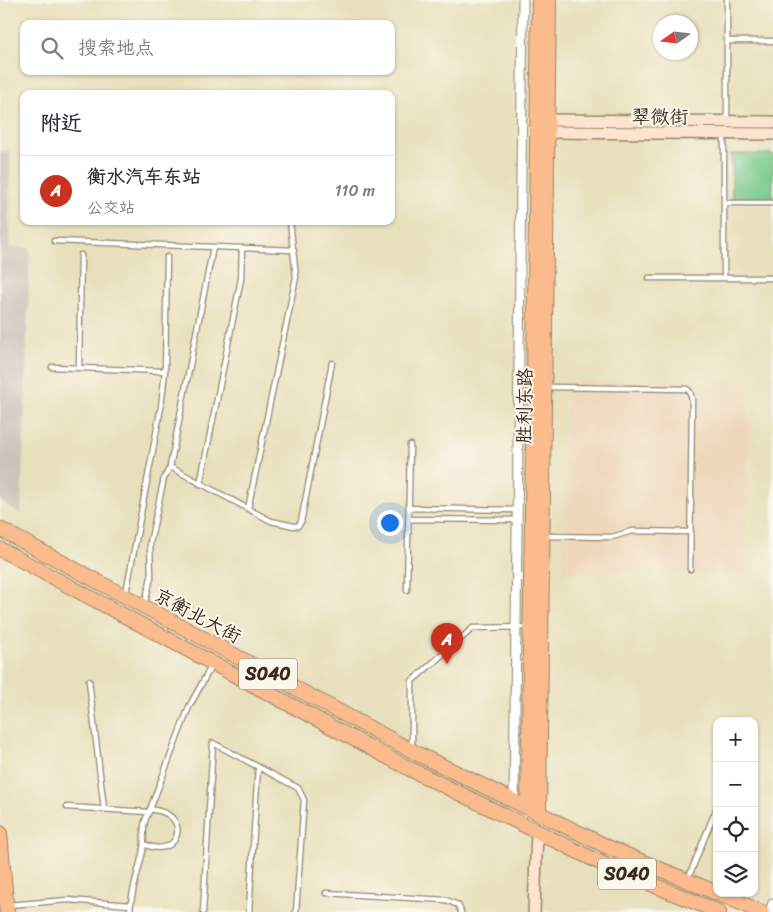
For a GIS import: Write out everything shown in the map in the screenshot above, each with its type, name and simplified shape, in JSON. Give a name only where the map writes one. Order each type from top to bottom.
[{"type":"main road","name":"胜利东路","points":[[534,811],[530,628],[538,0]]},
{"type":"main road","name":"胜利东路","points":[[534,811],[541,536],[549,0]]},
{"type":"main road","name":"京衡北大街","points":[[0,530],[412,751],[534,811]]},
{"type":"main road","name":"京衡北大街","points":[[0,548],[410,769],[537,831]]},
{"type":"main road","name":"S040","points":[[534,811],[612,850],[713,891]]},
{"type":"main road","name":"S040","points":[[537,831],[605,865],[719,912]]},
{"type":"main road","points":[[0,833],[7,908]]},
{"type":"main road","name":"S040","points":[[726,897],[762,912]]},
{"type":"street","points":[[514,801],[523,0]]},
{"type":"street","name":"翠微街","points":[[547,126],[727,121],[773,122]]},
{"type":"street","name":"翠微街","points":[[547,126],[724,134],[773,134]]},
{"type":"street","points":[[534,912],[537,831]]},
{"type":"street","points":[[770,912],[773,903]]},
{"type":"lane","points":[[727,0],[727,121]]},
{"type":"lane","points":[[727,41],[773,41]]},
{"type":"lane","points":[[724,134],[724,278]]},
{"type":"lane","points":[[724,203],[773,203]]},
{"type":"lane","points":[[248,509],[296,277],[291,225]]},
{"type":"lane","points":[[54,242],[294,250]]},
{"type":"lane","points":[[144,607],[151,577],[150,543],[164,478],[170,467],[213,247]]},
{"type":"lane","points":[[200,484],[241,278],[242,248]]},
{"type":"lane","points":[[78,368],[80,255]]},
{"type":"lane","points":[[125,597],[161,407],[165,371],[167,257]]},
{"type":"lane","points":[[649,278],[773,278]]},
{"type":"lane","points":[[170,467],[270,521],[298,526],[301,522],[332,363]]},
{"type":"lane","points":[[52,367],[165,371]]},
{"type":"lane","points":[[543,386],[687,389],[690,392],[692,400],[690,569]]},
{"type":"lane","points":[[407,590],[410,445]]},
{"type":"lane","points":[[409,508],[517,510]]},
{"type":"lane","points":[[409,519],[517,520]]},
{"type":"lane","points":[[541,536],[612,537],[632,531],[691,532]]},
{"type":"lane","points":[[412,751],[412,681],[473,628],[530,628]]},
{"type":"lane","points":[[130,912],[144,844],[144,821],[190,707],[212,663]]},
{"type":"lane","points":[[89,681],[104,809]]},
{"type":"lane","points":[[203,912],[213,743],[298,788],[304,800],[296,912]]},
{"type":"lane","points":[[249,912],[258,767]]},
{"type":"lane","points":[[67,807],[167,813],[173,820],[177,834],[175,841],[161,848],[152,848],[144,844]]},
{"type":"lane","points":[[687,881],[713,817]]},
{"type":"lane","points":[[326,894],[446,900],[458,905],[461,912]]},
{"type":"lane","points":[[7,908],[68,900],[130,905]]},
{"type":"shaded area","points":[[10,151],[9,247],[30,248],[21,515],[0,500],[0,152]]},
{"type":"shaded area","points":[[566,381],[749,383],[746,574],[564,572]]},
{"type":"green space","points":[[731,154],[773,154],[773,198],[732,198]]},
{"type":"place","name":"衡水汽车东站","points":[[447,664]]}]
